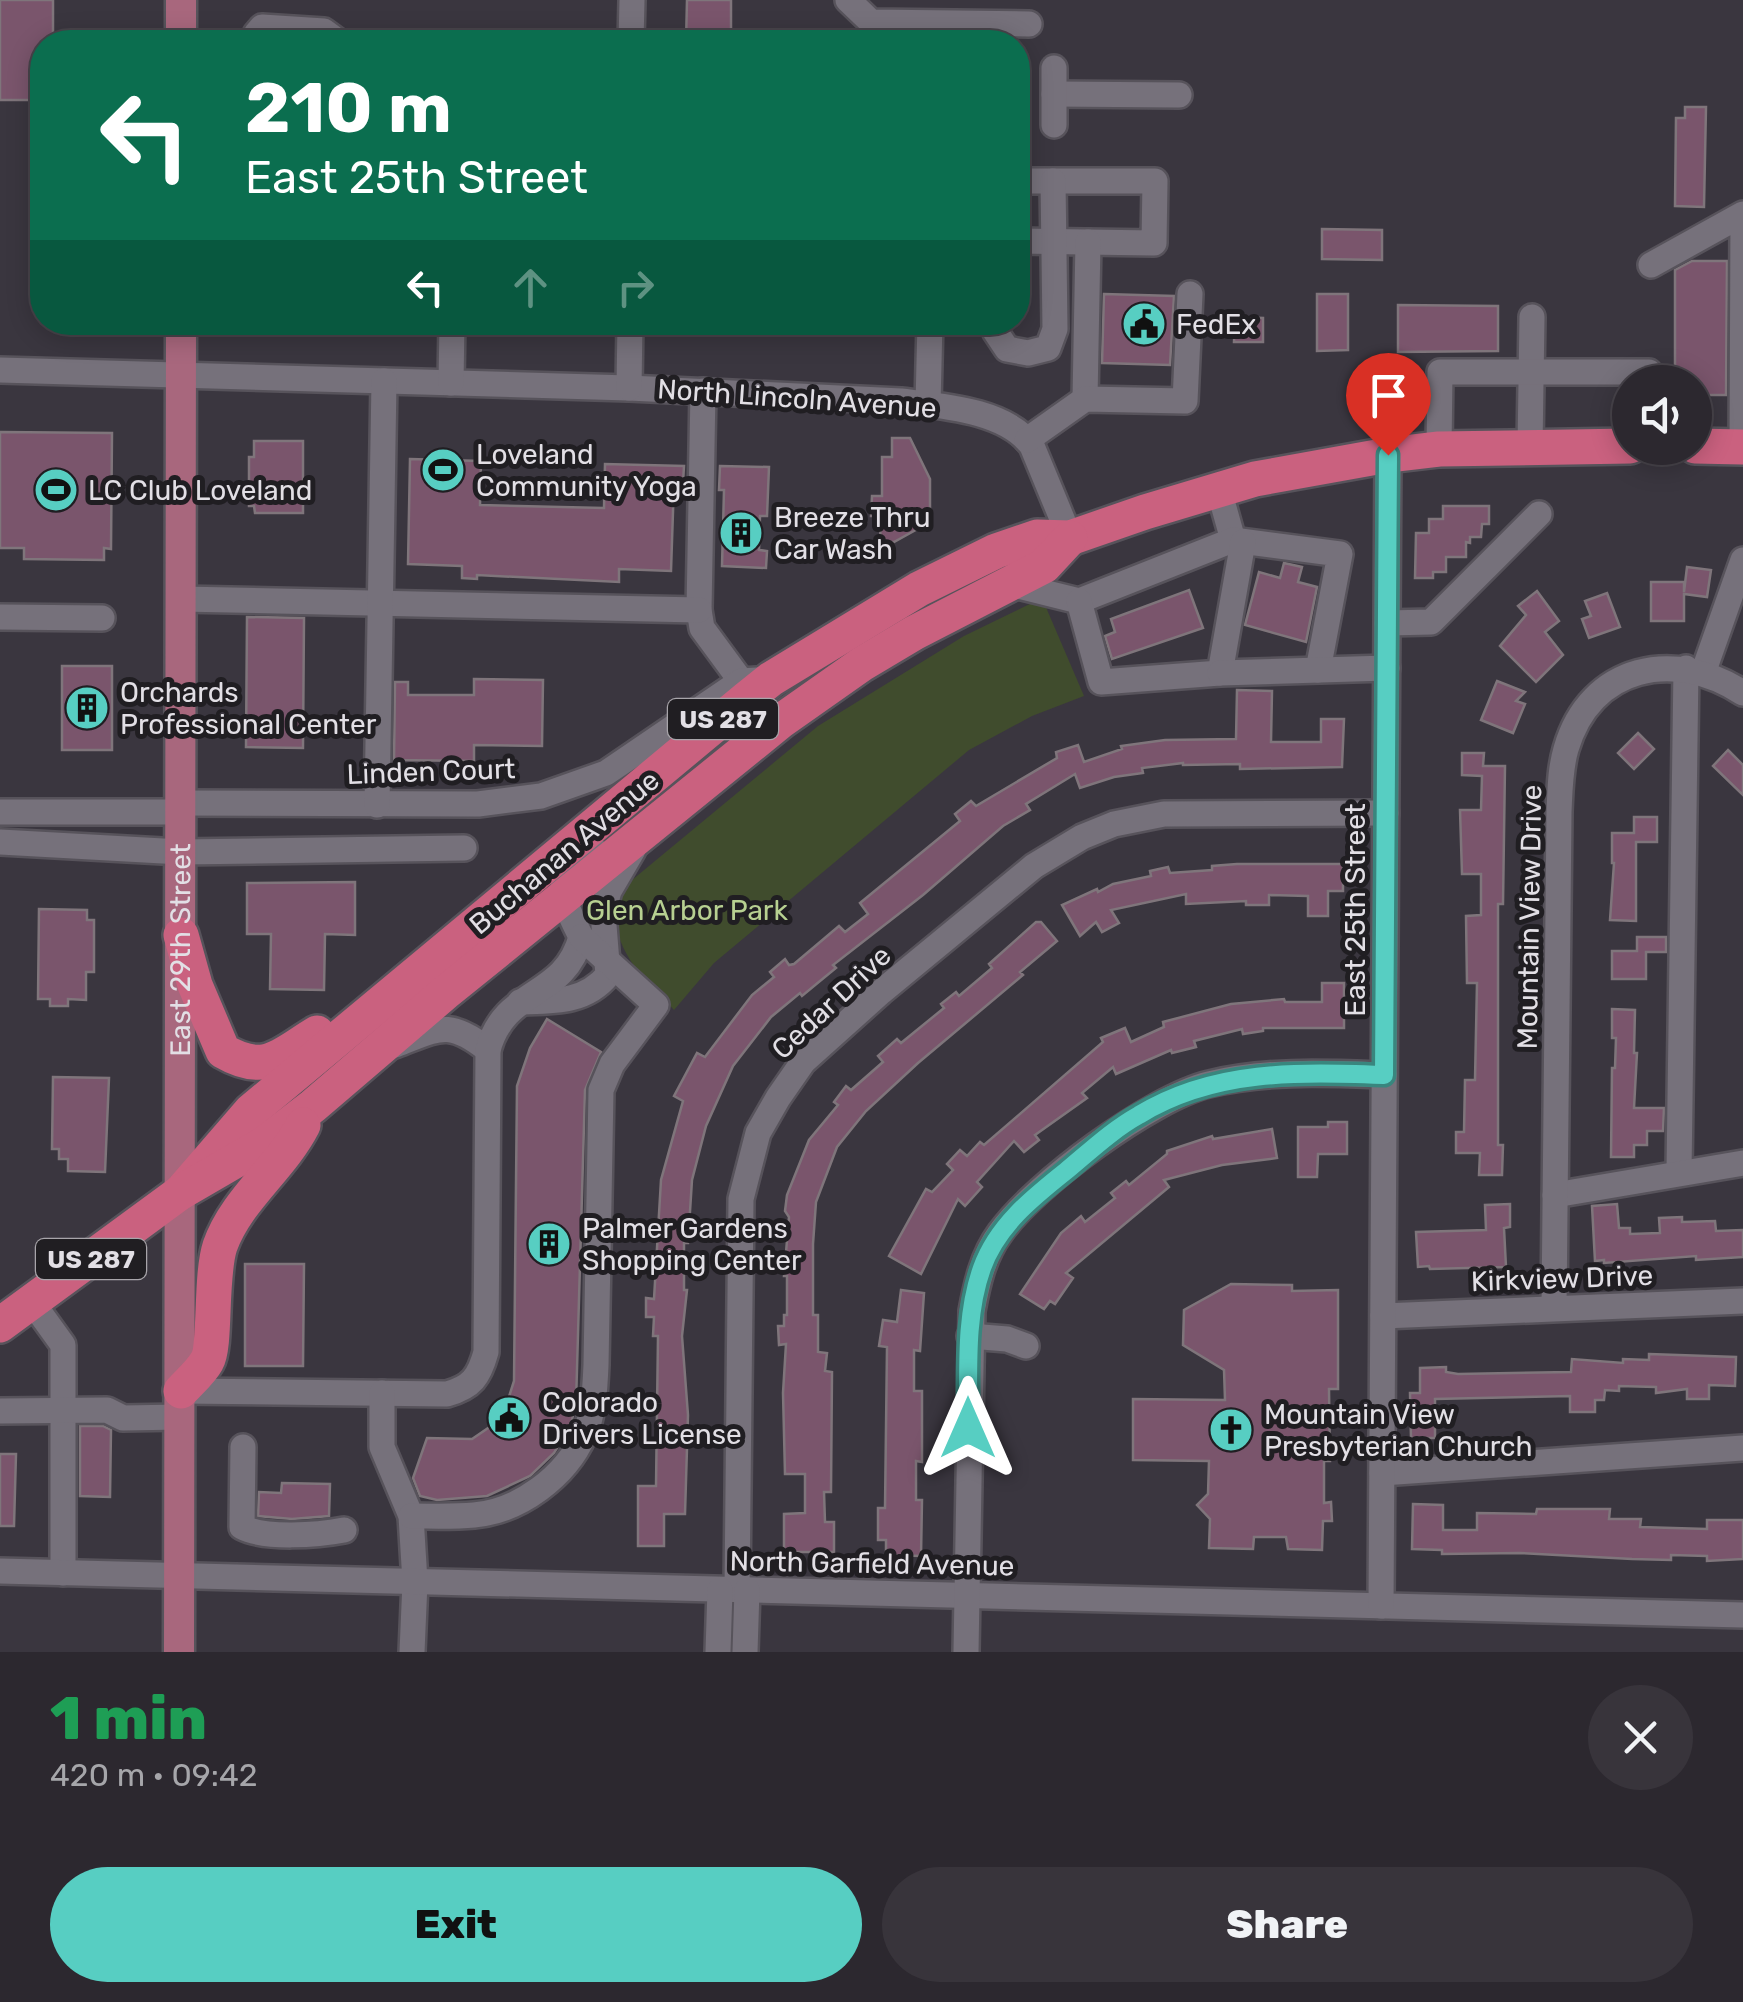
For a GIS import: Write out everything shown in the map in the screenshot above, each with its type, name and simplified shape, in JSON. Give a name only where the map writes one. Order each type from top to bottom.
[{"type":"highway","name":"US 287","points":[[1070,538],[1254,479],[1388,455],[1439,449],[1612,446]]},
{"type":"highway","points":[[1712,446],[1742,447]]},
{"type":"highway","name":"Buchanan Avenue","points":[[181,1192],[252,1111],[722,719],[756,680],[954,570],[1037,538],[1070,538]]},
{"type":"highway","name":"Buchanan Avenue","points":[[0,1325],[181,1192],[264,1144],[313,1106],[731,758],[836,681],[914,632],[1044,566],[1070,538]]},
{"type":"highway","points":[[181,935],[195,985],[218,1041],[224,1051],[255,1064],[268,1062],[418,974]]},
{"type":"highway","points":[[181,1404],[209,1359],[212,1276],[221,1243],[245,1203],[290,1151],[313,1106]]},
{"type":"main road","points":[[180,30],[181,0]]},
{"type":"main road","name":"East 29th Street","points":[[179,1652],[180,335]]},
{"type":"street","points":[[632,0],[632,30]]},
{"type":"street","points":[[848,0],[871,22],[918,30]]},
{"type":"street","points":[[966,30],[1029,24]]},
{"type":"street","points":[[259,30],[324,30]]},
{"type":"street","points":[[1054,125],[1054,81],[1179,95]]},
{"type":"street","points":[[1030,181],[1155,182],[1154,243],[1030,241]]},
{"type":"street","points":[[998,335],[1007,350],[1028,353],[1048,348],[1056,330],[1053,181]]},
{"type":"street","points":[[1651,265],[1743,214],[1742,447]]},
{"type":"street","points":[[1084,399],[1088,242]]},
{"type":"street","points":[[1070,538],[1027,440],[1084,399],[1185,401],[1190,294]]},
{"type":"street","points":[[1530,446],[1532,317]]},
{"type":"street","points":[[452,335],[452,383]]},
{"type":"street","points":[[629,388],[630,335]]},
{"type":"street","points":[[928,404],[930,335]]},
{"type":"street","name":"North Lincoln Avenue","points":[[0,370],[629,388],[928,404],[996,420],[1019,431],[1027,440]]},
{"type":"street","points":[[1439,449],[1440,372],[1612,372]]},
{"type":"street","points":[[372,849],[384,381]]},
{"type":"street","points":[[704,391],[699,610],[702,628],[756,680]]},
{"type":"street","name":"East 25th Street","points":[[1381,1606],[1388,455]]},
{"type":"street","points":[[1220,490],[1238,541],[1220,673]]},
{"type":"street","points":[[1387,623],[1431,622],[1539,514]]},
{"type":"street","points":[[1006,583],[1079,601],[1238,541],[1340,554],[1318,670]]},
{"type":"street","points":[[1679,1172],[1694,670],[1743,560]]},
{"type":"street","points":[[180,599],[699,610]]},
{"type":"street","points":[[1079,601],[1101,682],[1220,673],[1387,668]]},
{"type":"street","points":[[0,618],[102,618]]},
{"type":"street","name":"Mountain View Drive","points":[[1554,1308],[1559,812],[1566,748],[1589,703],[1624,677],[1661,667],[1694,670]]},
{"type":"street","points":[[1694,670],[1743,693]]},
{"type":"street","name":"Linden Court","points":[[0,812],[478,804],[541,796],[606,772],[756,680]]},
{"type":"street","points":[[411,1516],[477,1515],[511,1506],[540,1489],[566,1465],[585,1434],[594,1401],[596,1365],[601,1090],[612,1064],[656,1004],[580,937],[562,898],[567,871],[722,719]]},
{"type":"street","name":"Cedar Drive","points":[[735,1590],[741,1199],[758,1133],[803,1062],[880,992],[1034,866],[1082,837],[1114,824],[1164,814],[1386,813]]},
{"type":"street","points":[[520,1002],[581,996],[598,988],[608,975],[604,914],[609,890],[643,833]]},
{"type":"street","points":[[0,842],[181,852],[464,848]]},
{"type":"street","points":[[0,1411],[107,1410],[124,1418],[181,1404],[382,1393],[446,1394],[468,1388],[480,1373],[486,1352],[488,1050],[492,1033],[503,1015],[563,974],[576,955],[580,937]]},
{"type":"street","points":[[376,1052],[443,1027],[469,1035],[488,1050]]},
{"type":"street","points":[[966,1652],[972,1311],[982,1269],[1001,1231],[1042,1190],[1138,1115],[1184,1092],[1230,1079],[1284,1074],[1384,1075]]},
{"type":"street","points":[[1555,1195],[1743,1163]]},
{"type":"street","name":"Kirkview Drive","points":[[1383,1316],[1743,1301]]},
{"type":"street","points":[[32,1302],[63,1345],[63,1573]]},
{"type":"street","points":[[970,1336],[1007,1338],[1026,1346]]},
{"type":"street","points":[[382,1393],[382,1447],[411,1516],[415,1582],[412,1652]]},
{"type":"street","points":[[242,1447],[242,1526],[253,1533],[344,1530]]},
{"type":"street","points":[[1382,1473],[1743,1448]]},
{"type":"street","name":"North Garfield Avenue","points":[[0,1571],[1743,1615]]},
{"type":"street","points":[[718,1652],[735,1590]]},
{"type":"street","points":[[735,1590],[745,1652]]},
{"type":"green space","name":"Glen Arbor Park","points":[[1042,598],[1084,696],[1032,716],[969,750],[714,963],[674,1010],[633,965],[620,941],[613,908],[620,904],[626,885],[818,726],[964,636]]},
{"type":"building","points":[[0,0],[53,0],[53,30],[30,30],[30,100],[0,100]]},
{"type":"building","points":[[687,0],[731,0],[731,30],[686,30]]},
{"type":"building","points":[[1685,107],[1706,107],[1704,207],[1675,206],[1676,118],[1685,118]]},
{"type":"building","points":[[1322,229],[1382,230],[1382,260],[1322,259]]},
{"type":"building","points":[[1692,261],[1727,261],[1726,395],[1712,395],[1712,365],[1675,365],[1675,270]]},
{"type":"building","points":[[1104,294],[1174,296],[1170,365],[1102,363]]},
{"type":"building","points":[[1317,294],[1348,294],[1348,350],[1317,351]]},
{"type":"building","points":[[1398,305],[1498,306],[1498,351],[1398,352]]},
{"type":"building","points":[[1235,317],[1263,318],[1263,342],[1234,342]]},
{"type":"building","name":"LC Club Loveland","points":[[0,432],[112,433],[111,549],[104,548],[104,560],[24,559],[24,548],[0,548]]},
{"type":"building","points":[[892,438],[910,438],[930,479],[930,522],[894,542],[880,542],[881,516],[871,516],[872,496],[882,496],[882,457],[892,457]]},
{"type":"building","points":[[254,441],[303,441],[303,513],[255,513],[254,506],[249,506],[249,457],[254,457]]},
{"type":"building","points":[[410,459],[481,461],[480,505],[604,508],[605,464],[684,466],[683,483],[674,482],[671,571],[619,569],[619,582],[477,575],[477,579],[462,578],[462,566],[408,564]]},
{"type":"building","name":"Breeze Thru Car Wash","points":[[720,466],[769,467],[767,516],[760,516],[759,550],[767,551],[766,568],[722,566],[724,490],[719,490]]},
{"type":"building","points":[[1443,506],[1489,506],[1489,524],[1482,524],[1481,537],[1470,537],[1470,543],[1466,542],[1466,557],[1446,557],[1446,572],[1433,572],[1433,578],[1415,578],[1416,533],[1429,533],[1429,519],[1443,519]]},
{"type":"building","points":[[1284,563],[1302,567],[1298,582],[1317,587],[1306,642],[1245,625],[1259,572],[1280,578]]},
{"type":"building","points":[[1687,567],[1711,570],[1707,597],[1684,594],[1684,621],[1651,621],[1651,582],[1684,582],[1684,592]]},
{"type":"building","points":[[1189,590],[1203,628],[1112,659],[1105,636],[1115,632],[1111,619]]},
{"type":"building","points":[[1537,591],[1559,621],[1545,632],[1563,655],[1536,682],[1500,646],[1526,615],[1518,606]]},
{"type":"building","points":[[1607,593],[1620,627],[1589,638],[1582,619],[1591,616],[1585,601]]},
{"type":"building","points":[[247,617],[304,618],[303,748],[246,747]]},
{"type":"building","name":"Orchards Professional Center","points":[[62,666],[112,666],[112,750],[62,750]]},
{"type":"building","points":[[474,679],[543,680],[542,746],[474,745],[474,761],[394,760],[395,682],[408,682],[408,695],[474,695]]},
{"type":"building","points":[[1497,681],[1525,692],[1516,701],[1525,704],[1513,733],[1481,720]]},
{"type":"building","points":[[1237,690],[1272,691],[1271,742],[1321,742],[1321,719],[1344,719],[1342,767],[1240,769],[1240,764],[1183,763],[1142,768],[1143,773],[1080,788],[1075,774],[1026,804],[1030,810],[1003,826],[833,965],[836,968],[802,996],[800,993],[771,1017],[733,1066],[706,1126],[692,1180],[688,1243],[684,1243],[687,1290],[682,1336],[688,1415],[685,1514],[664,1514],[664,1546],[638,1546],[638,1486],[656,1486],[658,1336],[653,1336],[654,1317],[646,1317],[646,1298],[654,1299],[661,1180],[683,1101],[674,1096],[697,1053],[705,1057],[752,995],[774,977],[770,972],[785,959],[789,965],[794,964],[839,926],[845,932],[868,914],[860,903],[960,821],[955,814],[971,801],[976,806],[1057,758],[1056,752],[1078,745],[1084,762],[1122,749],[1121,746],[1165,740],[1236,739]]},
{"type":"building","points":[[1638,733],[1654,749],[1634,769],[1618,753]]},
{"type":"building","points":[[1728,750],[1743,765],[1743,795],[1713,766]]},
{"type":"building","points":[[1462,753],[1484,753],[1483,766],[1505,766],[1503,904],[1498,904],[1498,1145],[1503,1145],[1502,1175],[1479,1175],[1480,1153],[1456,1153],[1456,1132],[1464,1132],[1465,1080],[1475,1080],[1477,983],[1467,983],[1466,916],[1481,915],[1481,874],[1462,874],[1460,810],[1481,810],[1482,776],[1462,775]]},
{"type":"building","points":[[1634,817],[1657,817],[1657,842],[1636,842],[1636,921],[1610,920],[1612,833],[1634,833]]},
{"type":"building","points":[[1343,864],[1343,891],[1328,891],[1328,916],[1308,916],[1308,896],[1269,895],[1269,905],[1246,905],[1246,901],[1186,904],[1186,894],[1111,910],[1119,923],[1102,932],[1096,922],[1080,936],[1062,905],[1097,889],[1098,892],[1113,884],[1151,876],[1150,871],[1168,867],[1170,873],[1212,870],[1212,866]]},
{"type":"building","points":[[355,882],[355,935],[325,934],[324,990],[270,989],[271,934],[247,934],[247,883]]},
{"type":"building","points":[[39,909],[87,910],[87,920],[94,920],[94,972],[86,972],[86,1000],[68,999],[68,1006],[50,1006],[50,999],[38,999]]},
{"type":"building","points":[[1036,922],[1041,922],[1057,941],[866,1111],[837,1147],[816,1202],[813,1244],[813,1315],[818,1315],[818,1352],[827,1353],[825,1371],[832,1372],[831,1492],[824,1492],[825,1522],[834,1522],[834,1552],[784,1552],[784,1514],[805,1513],[805,1474],[785,1474],[786,1344],[779,1345],[778,1326],[784,1326],[787,1315],[787,1195],[809,1140],[838,1105],[834,1102],[846,1086],[851,1090],[883,1062],[878,1056],[897,1039],[901,1043],[944,1008],[941,1004],[956,992],[959,996]]},
{"type":"building","points":[[1637,937],[1666,937],[1666,952],[1646,952],[1646,979],[1612,979],[1612,951],[1637,951]]},
{"type":"building","points":[[1322,983],[1344,983],[1344,1028],[1263,1028],[1243,1034],[1242,1029],[1194,1041],[1196,1047],[1172,1053],[1171,1050],[1116,1074],[1113,1067],[1082,1093],[1087,1098],[1035,1135],[1039,1140],[1024,1152],[1014,1141],[977,1182],[982,1187],[965,1206],[958,1199],[921,1274],[889,1256],[926,1189],[932,1192],[953,1170],[947,1164],[960,1150],[967,1156],[980,1142],[984,1145],[1103,1042],[1101,1038],[1125,1028],[1131,1042],[1164,1027],[1163,1022],[1231,1004],[1284,999],[1322,1002]]},
{"type":"building","points":[[1612,1009],[1635,1010],[1634,1108],[1664,1108],[1663,1131],[1647,1131],[1647,1145],[1634,1145],[1634,1157],[1611,1157],[1616,1038],[1612,1038]]},
{"type":"building","name":"Palmer Gardens Shopping Center","points":[[547,1019],[601,1052],[585,1090],[576,1404],[570,1427],[554,1453],[530,1476],[487,1496],[437,1500],[420,1496],[413,1478],[427,1438],[472,1439],[491,1426],[506,1406],[514,1381],[517,1086],[530,1048]]},
{"type":"building","points":[[53,1077],[109,1078],[105,1172],[68,1171],[68,1159],[59,1159],[59,1149],[52,1149]]},
{"type":"building","points":[[1328,1122],[1347,1122],[1347,1154],[1318,1154],[1317,1177],[1298,1177],[1298,1127],[1328,1127]]},
{"type":"building","points":[[1272,1129],[1277,1158],[1222,1165],[1164,1180],[1169,1187],[1066,1273],[1073,1278],[1055,1304],[1050,1301],[1044,1309],[1020,1294],[1061,1233],[1081,1216],[1085,1222],[1115,1198],[1111,1193],[1126,1181],[1129,1185],[1167,1151],[1212,1136],[1213,1139]]},
{"type":"building","points":[[1510,1204],[1510,1227],[1504,1228],[1506,1267],[1418,1267],[1416,1232],[1486,1230],[1485,1205]]},
{"type":"building","points":[[1617,1204],[1619,1228],[1630,1228],[1630,1234],[1660,1233],[1659,1218],[1682,1217],[1682,1222],[1715,1221],[1716,1231],[1743,1230],[1743,1257],[1595,1261],[1592,1206]]},
{"type":"building","points":[[245,1264],[304,1264],[303,1366],[245,1366]]},
{"type":"building","name":"Mountain View Presbyterian Church","points":[[1231,1284],[1292,1285],[1292,1291],[1338,1290],[1338,1389],[1329,1389],[1330,1461],[1324,1461],[1324,1503],[1331,1502],[1332,1521],[1323,1521],[1322,1550],[1288,1549],[1286,1537],[1254,1537],[1253,1549],[1209,1548],[1210,1519],[1197,1505],[1208,1494],[1209,1461],[1133,1460],[1133,1399],[1225,1400],[1224,1370],[1183,1345],[1184,1310]]},
{"type":"building","points":[[901,1290],[924,1293],[920,1351],[914,1350],[914,1391],[922,1391],[922,1462],[916,1461],[916,1500],[922,1500],[921,1556],[886,1555],[886,1540],[878,1540],[878,1508],[885,1508],[887,1347],[879,1346],[883,1320],[897,1322]]},
{"type":"building","points":[[1649,1354],[1736,1357],[1735,1386],[1709,1385],[1709,1399],[1687,1399],[1687,1389],[1656,1393],[1656,1387],[1619,1386],[1619,1391],[1605,1390],[1604,1400],[1595,1400],[1595,1412],[1570,1412],[1570,1396],[1435,1399],[1435,1438],[1411,1438],[1410,1393],[1420,1393],[1420,1368],[1446,1367],[1446,1372],[1458,1374],[1571,1372],[1572,1359],[1623,1363],[1623,1359],[1649,1360]]},
{"type":"building","points":[[80,1426],[111,1430],[110,1497],[80,1496]]},
{"type":"building","points":[[0,1454],[16,1454],[14,1526],[0,1526]]},
{"type":"building","points":[[282,1483],[330,1484],[329,1516],[258,1516],[259,1492],[281,1493]]},
{"type":"building","points":[[1413,1504],[1443,1505],[1443,1530],[1477,1530],[1477,1513],[1536,1514],[1537,1509],[1610,1509],[1609,1519],[1641,1519],[1640,1527],[1707,1529],[1707,1520],[1743,1520],[1743,1559],[1442,1554],[1442,1550],[1412,1549]]},
{"type":"place","name":"FedEx","points":[[1144,324]]},
{"type":"place","name":"Loveland Community Yoga","points":[[443,470]]},
{"type":"place","name":"LC Club Loveland","points":[[56,490]]},
{"type":"place","name":"Breeze Thru Car Wash","points":[[741,533]]},
{"type":"place","name":"Orchards Professional Center","points":[[87,708]]},
{"type":"place","name":"Palmer Gardens Shopping Center","points":[[549,1244]]},
{"type":"place","name":"Colorado Drivers License","points":[[509,1418]]},
{"type":"place","name":"Mountain View Presbyterian Church","points":[[1231,1430]]},
{"type":"route","points":[[968,1428],[975,1291],[1001,1231],[1042,1190],[1138,1115],[1184,1092],[1230,1079],[1284,1074],[1384,1075],[1388,455]]}]
